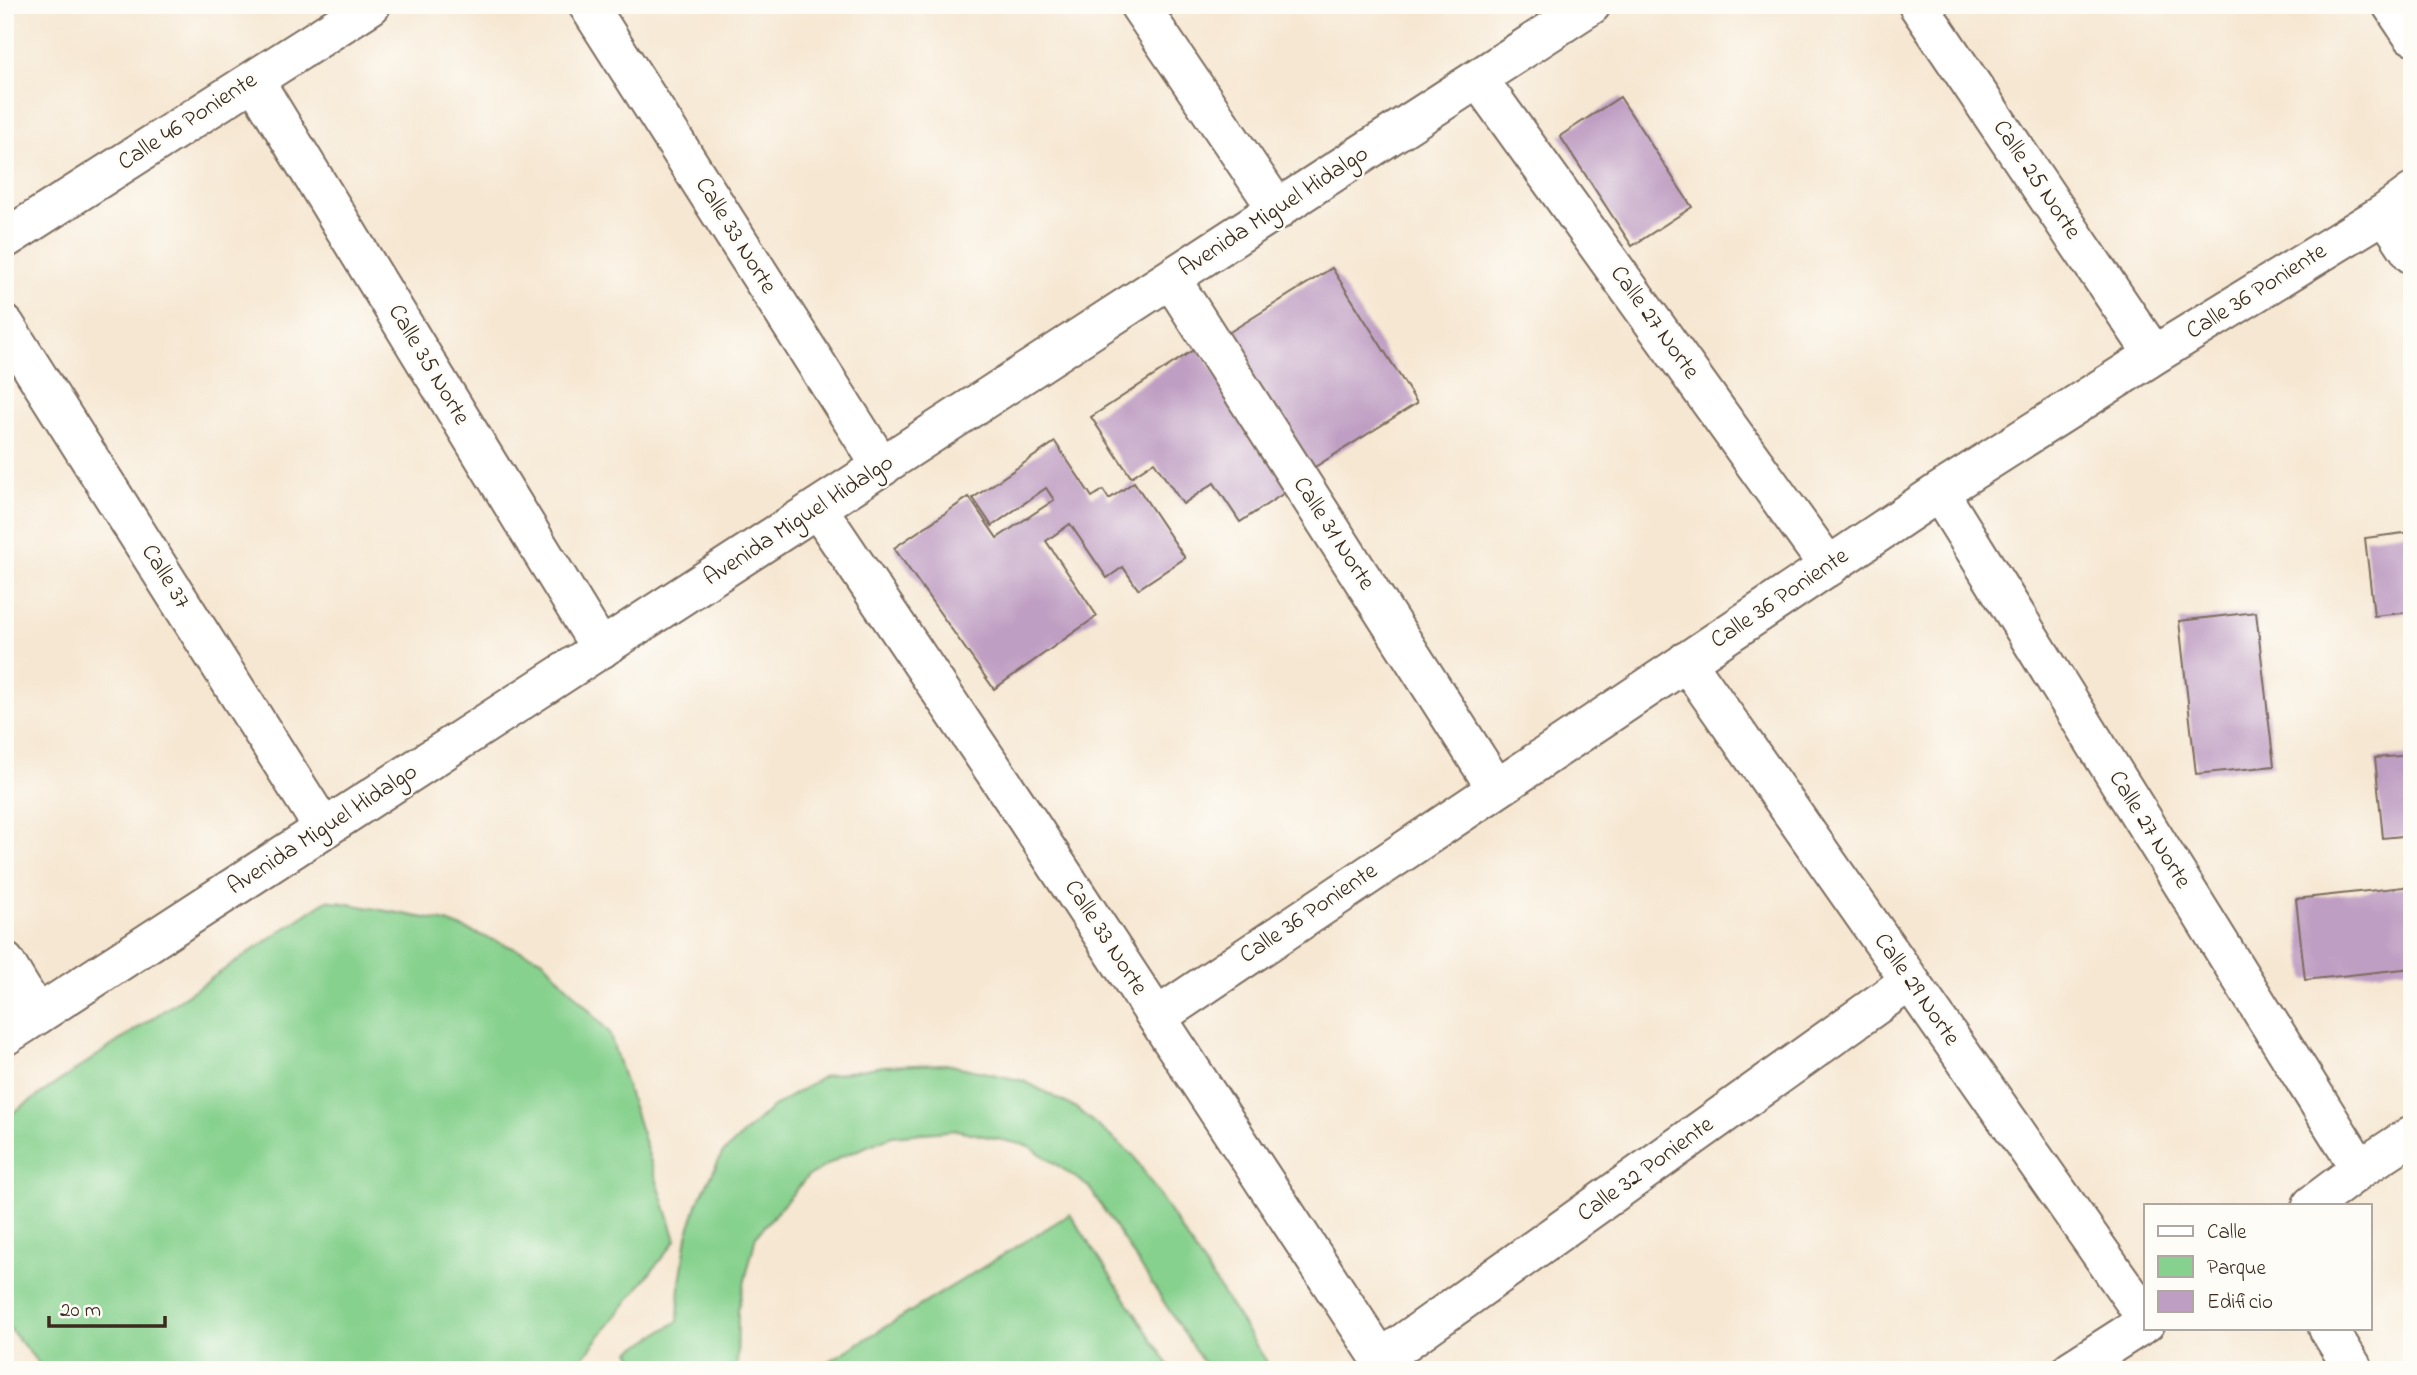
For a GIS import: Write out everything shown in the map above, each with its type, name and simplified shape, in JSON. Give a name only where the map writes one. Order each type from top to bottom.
[{"type":"street","name":"Calle 46 Poniente","points":[[5,239],[371,5]]},
{"type":"street","name":"Calle 33 Norte","points":[[588,5],[882,467]]},
{"type":"street","points":[[1139,5],[1278,210]]},
{"type":"street","name":"Avenida Miguel Hidalgo","points":[[5,1036],[1591,5]]},
{"type":"street","name":"Calle 25 Norte","points":[[1918,5],[2154,355]]},
{"type":"street","points":[[2392,5],[2412,35]]},
{"type":"street","name":"Calle 35 Norte","points":[[254,80],[601,649]]},
{"type":"street","name":"Calle 27 Norte","points":[[1479,80],[1829,567]]},
{"type":"street","points":[[2398,203],[2412,254]]},
{"type":"street","name":"Calle 36 Poniente","points":[[1157,1017],[1939,492],[2398,203]]},
{"type":"street","name":"Calle 31 Norte","points":[[1171,279],[1496,788]]},
{"type":"street","name":"Calle 37","points":[[5,326],[324,829]]},
{"type":"street","name":"Calle 27 Norte","points":[[1939,492],[2360,1168]]},
{"type":"street","name":"Calle 33 Norte","points":[[818,509],[1026,818],[1385,1365]]},
{"type":"street","name":"Calle 29 Norte","points":[[1686,661],[2144,1317]]},
{"type":"street","points":[[5,962],[37,1015]]},
{"type":"street","name":"Calle 32 Poniente","points":[[1385,1365],[1910,981]]},
{"type":"street","points":[[2313,1204],[2360,1168],[2412,1135]]},
{"type":"street","points":[[2071,1370],[2144,1321]]},
{"type":"street","points":[[2329,1330],[2354,1370]]},
{"type":"green space","points":[[327,900],[447,922],[542,959],[609,1032],[676,1240],[573,1370],[44,1370],[5,1323],[5,1118]]},
{"type":"green space","points":[[946,1064],[1024,1081],[1076,1108],[1133,1155],[1272,1370],[1208,1370],[1089,1187],[1029,1146],[957,1130],[892,1136],[843,1156],[807,1177],[756,1236],[738,1309],[737,1370],[642,1370],[630,1351],[678,1321],[687,1236],[698,1202],[722,1154],[770,1109],[824,1076],[883,1066]]},
{"type":"green space","points":[[1070,1214],[1172,1370],[815,1370]]},
{"type":"building","points":[[1620,97],[1692,207],[1632,246],[1560,136]]},
{"type":"building","points":[[1332,268],[1417,403],[1310,470],[1225,335]]},
{"type":"building","points":[[1198,347],[1292,488],[1240,522],[1214,483],[1183,504],[1154,462],[1131,477],[1091,417]]},
{"type":"building","points":[[1055,442],[1092,497],[1103,490],[1109,499],[1134,482],[1185,558],[1138,589],[1123,567],[1107,578],[1070,524],[1046,541],[1097,616],[994,689],[894,548],[969,497],[997,538],[1054,500],[1046,488],[992,526],[973,498]]},
{"type":"building","points":[[2412,532],[2412,612],[2374,616],[2365,538]]},
{"type":"building","points":[[2256,612],[2274,766],[2196,774],[2179,621]]},
{"type":"building","points":[[2412,755],[2412,835],[2383,838],[2375,758]]},
{"type":"building","points":[[2412,886],[2412,968],[2305,980],[2296,899]]}]
